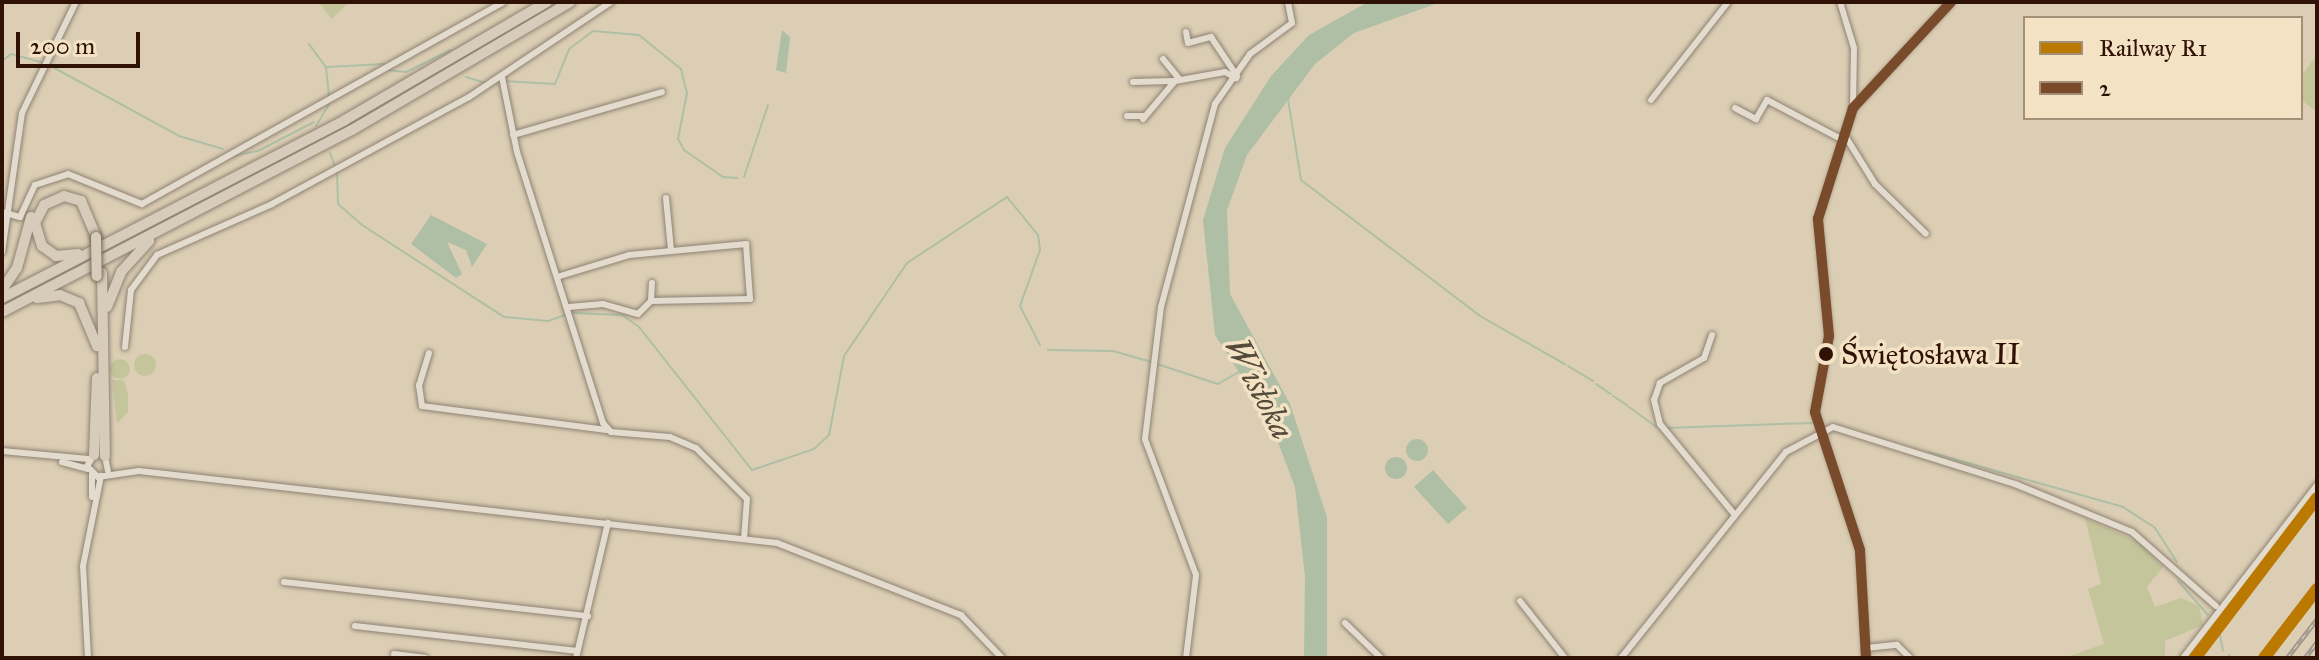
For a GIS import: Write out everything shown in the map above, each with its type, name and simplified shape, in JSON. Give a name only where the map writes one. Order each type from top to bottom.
[{"type":"highway","points":[[2,298],[101,238],[493,35],[547,2]]},
{"type":"highway","points":[[7,309],[177,221],[496,48],[570,2]]},
{"type":"highway","points":[[2,290],[17,268],[33,212],[47,196],[65,191],[86,197],[101,238]]},
{"type":"highway","points":[[100,458],[97,346],[101,238],[92,212],[78,199],[52,199],[37,216],[38,239],[52,254],[101,238]]},
{"type":"highway","points":[[104,329],[126,265],[177,221]]},
{"type":"highway","points":[[100,274],[104,329],[100,458]]},
{"type":"highway","points":[[7,309],[51,295],[73,299],[89,315],[97,346]]},
{"type":"street","points":[[2,252],[28,95],[76,2]]},
{"type":"street","points":[[487,2],[488,10]]},
{"type":"street","points":[[2,212],[10,217],[22,215],[35,185],[60,174],[91,178],[142,204],[503,2]]},
{"type":"street","points":[[125,347],[131,290],[157,255],[272,204],[502,77],[611,2]]},
{"type":"street","points":[[1186,658],[1196,575],[1149,459],[1145,411],[1162,302],[1208,151],[1213,109],[1254,49],[1294,21],[1288,2]]},
{"type":"street","points":[[1651,100],[1728,2]]},
{"type":"street","points":[[1840,2],[1854,48],[1853,108],[1818,219],[1829,336],[1815,401],[1820,432],[1860,550],[1866,658]]},
{"type":"street","points":[[1853,108],[1951,2]]},
{"type":"street","points":[[1186,32],[1188,43],[1211,37],[1236,77]]},
{"type":"street","points":[[1163,59],[1178,80]]},
{"type":"street","points":[[1133,82],[1178,80],[1225,72],[1236,77]]},
{"type":"street","points":[[502,77],[513,135],[608,430]]},
{"type":"street","points":[[1127,116],[1143,117],[1178,80]]},
{"type":"street","points":[[513,135],[662,92]]},
{"type":"street","points":[[1735,108],[1756,119],[1767,100],[1844,137],[1875,184],[1926,234]]},
{"type":"street","points":[[666,198],[671,250]]},
{"type":"street","points":[[560,276],[671,250],[746,244],[750,299],[651,301]]},
{"type":"street","points":[[569,307],[603,304],[638,314],[651,301],[652,283]]},
{"type":"street","points":[[1712,335],[1699,363],[1654,390],[1662,427],[1735,515]]},
{"type":"street","points":[[429,353],[419,385],[422,406],[608,430],[696,448],[747,499],[744,539]]},
{"type":"street","points":[[1621,658],[1791,447],[1820,432],[1840,428],[2111,522],[2145,540],[2216,606]]},
{"type":"street","points":[[2,451],[50,458],[100,458],[139,471]]},
{"type":"street","points":[[50,458],[101,476]]},
{"type":"street","points":[[100,458],[108,471]]},
{"type":"street","points":[[92,505],[90,472],[100,458]]},
{"type":"street","points":[[88,658],[81,584],[92,505],[101,476],[108,471],[139,471],[744,539],[797,549],[961,615],[1002,658]]},
{"type":"street","points":[[2183,658],[2216,606],[2317,485]]},
{"type":"street","points":[[355,626],[577,654],[608,523]]},
{"type":"street","points":[[284,582],[588,616]]},
{"type":"street","points":[[1520,601],[1565,658]]},
{"type":"street","points":[[1345,623],[1381,658]]},
{"type":"street","points":[[1866,648],[1897,645],[1910,658]]},
{"type":"street","points":[[394,654],[425,658]]},
{"type":"shaded area","points":[[318,2],[349,2],[332,19]]},
{"type":"shaded area","points":[[2317,55],[2317,112],[2303,102],[2303,73]]},
{"type":"shaded area","points":[[145,354],[153,357],[156,365],[153,373],[145,376],[137,373],[134,365],[137,357]]},
{"type":"shaded area","points":[[120,359],[127,362],[130,369],[127,376],[120,379],[113,376],[110,369],[113,362]]},
{"type":"shaded area","points":[[112,380],[124,380],[128,395],[128,412],[117,424]]},
{"type":"shaded area","points":[[2085,518],[2140,543],[2163,567],[2147,587],[2155,607],[2181,598],[2199,606],[2203,625],[2165,641],[2165,658],[2064,658],[2104,644],[2088,589],[2101,584]]},
{"type":"water","name":"Wisłoka","points":[[1368,2],[1441,2],[1354,33],[1315,64],[1247,155],[1227,210],[1230,294],[1290,404],[1327,517],[1327,658],[1304,658],[1305,577],[1295,487],[1269,419],[1215,335],[1203,220],[1225,148],[1271,76],[1309,35]]},
{"type":"water","points":[[782,30],[790,37],[786,73],[776,70]]},
{"type":"water","points":[[431,215],[487,244],[472,267],[466,250],[447,242],[462,274],[456,278],[411,244]]},
{"type":"water","points":[[1417,439],[1425,442],[1428,450],[1425,458],[1417,461],[1409,458],[1406,450],[1409,442]]},
{"type":"water","points":[[1396,457],[1404,460],[1407,468],[1404,476],[1396,479],[1388,476],[1385,468],[1388,460]]},
{"type":"water","points":[[1433,470],[1467,508],[1448,524],[1414,487]]},
{"type":"waterway","points":[[505,81],[555,84],[569,49],[593,31],[639,35],[681,69],[687,93],[678,139],[684,150],[723,177],[737,178]]},
{"type":"waterway","points":[[309,44],[326,67],[329,96]]},
{"type":"waterway","points":[[387,70],[406,72],[451,50]]},
{"type":"waterway","points":[[2,61],[11,54],[41,62]]},
{"type":"waterway","points":[[327,67],[384,64]]},
{"type":"waterway","points":[[49,65],[179,136],[223,149]]},
{"type":"waterway","points":[[466,77],[486,83]]},
{"type":"waterway","points":[[1288,99],[1301,180],[1480,316],[1565,364]]},
{"type":"waterway","points":[[316,126],[329,104]]},
{"type":"waterway","points":[[744,177],[768,105]]},
{"type":"waterway","points":[[229,157],[258,151],[314,122]]},
{"type":"waterway","points":[[330,153],[335,166]]},
{"type":"waterway","points":[[337,173],[338,204],[362,225],[504,317],[548,321],[565,315]]},
{"type":"waterway","points":[[574,313],[622,315],[639,327],[752,470],[814,449],[829,435],[844,356],[907,263],[1007,197],[1038,235],[1040,250],[1020,306],[1040,345]]},
{"type":"waterway","points":[[1048,350],[1113,351],[1152,362]]},
{"type":"waterway","name":"Wisłoka","points":[[1157,364],[1218,384],[1239,372]]},
{"type":"waterway","points":[[1568,366],[1593,381]]},
{"type":"waterway","points":[[1596,384],[1611,394]]},
{"type":"waterway","points":[[1613,396],[1627,405]]},
{"type":"waterway","points":[[1629,407],[1657,427]]},
{"type":"waterway","points":[[1667,428],[1813,423]]},
{"type":"waterway","points":[[1821,443],[1834,480]]},
{"type":"waterway","points":[[1929,452],[2123,507],[2155,528],[2177,562]]},
{"type":"waterway","points":[[1853,540],[1858,562]]},
{"type":"waterway","points":[[2178,581],[2208,615]]},
{"type":"waterway","points":[[2219,630],[2223,651]]},
{"type":"waterway","points":[[1862,639],[1863,658]]},
{"type":"railway","points":[[2264,658],[2317,589]]},
{"type":"railway","points":[[2198,649],[2222,617]]},
{"type":"railway","points":[[2287,658],[2317,619]]},
{"type":"railway","points":[[2305,658],[2317,642]]},
{"type":"rail line","name":"R1","points":[[2195,658],[2317,498]]},
{"type":"rail line","name":"R1","points":[[2264,658],[2317,589]]},
{"type":"transit line","name":"2","points":[[1866,658],[1860,550],[1815,412],[1829,336],[1818,219],[1853,108],[1951,2]]},
{"type":"place","name":"Świętosława II","points":[[1826,354]]}]
